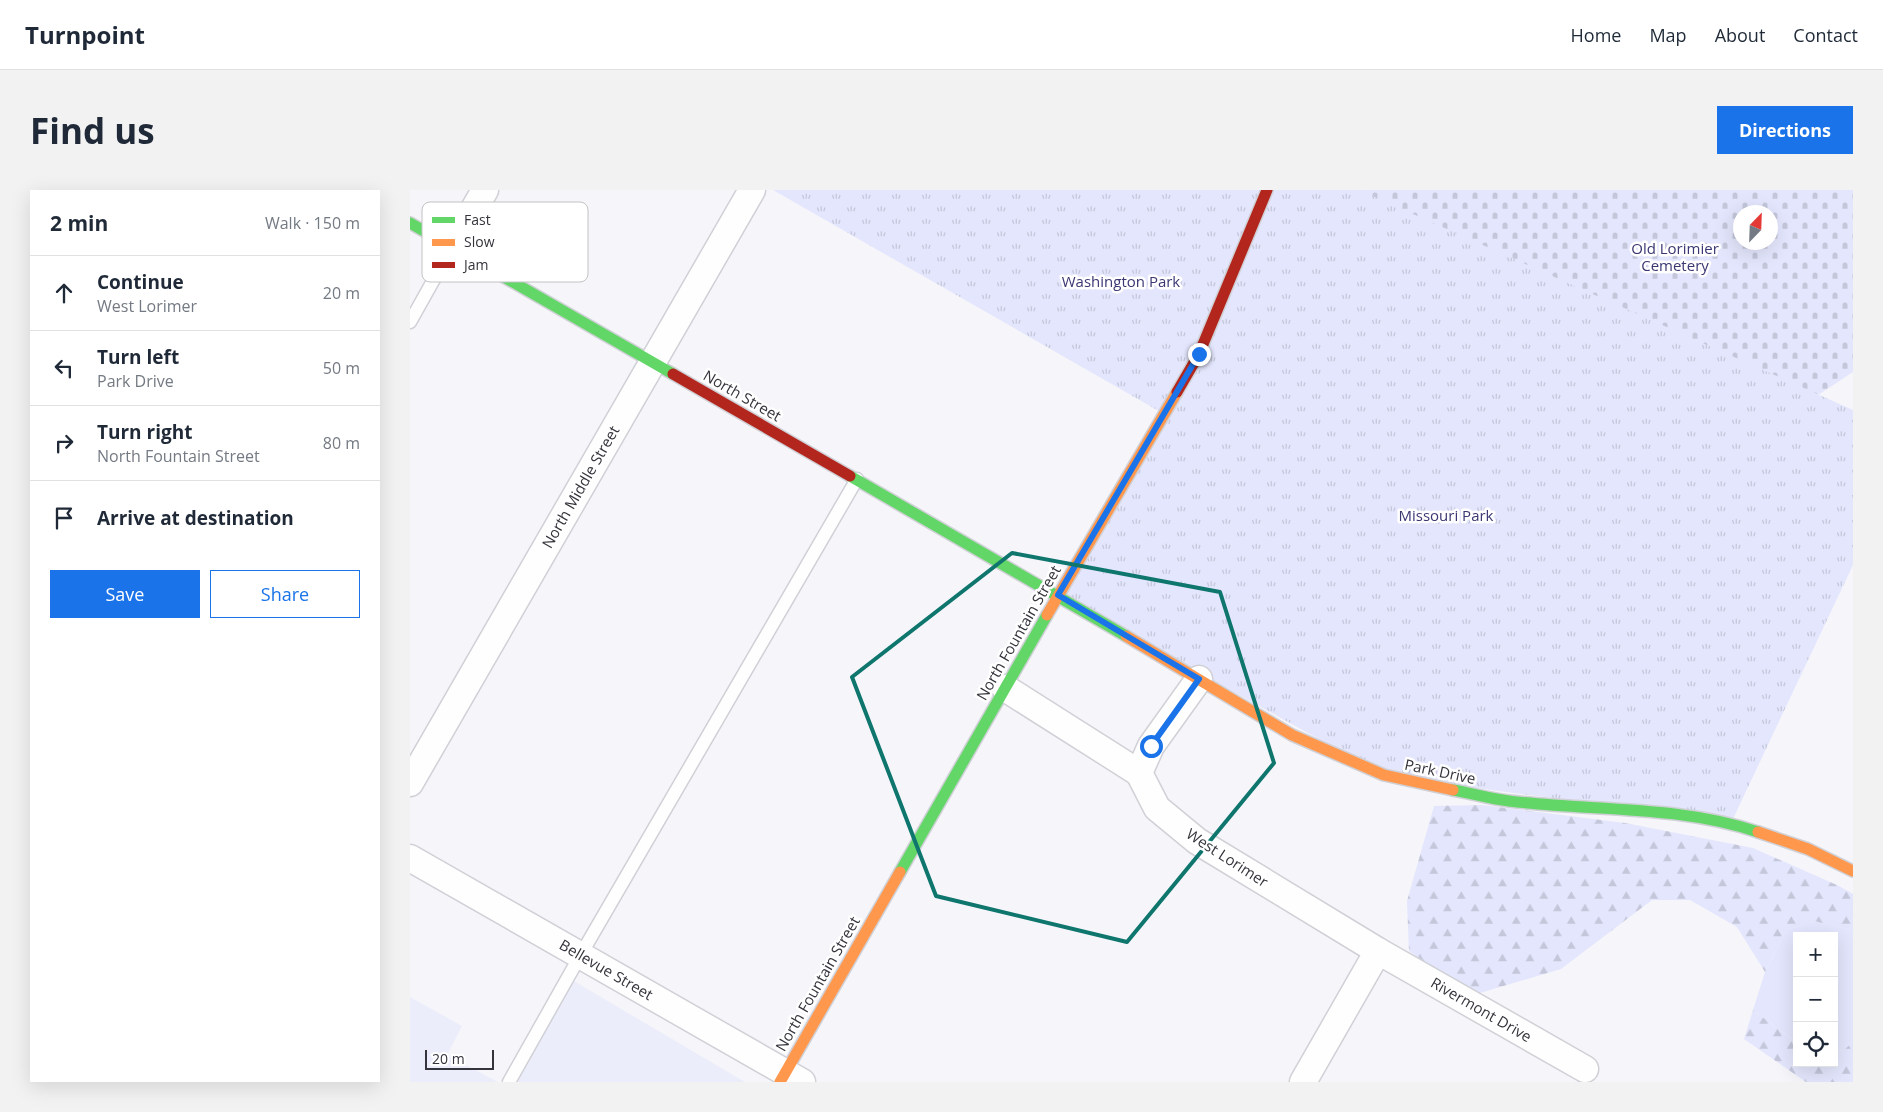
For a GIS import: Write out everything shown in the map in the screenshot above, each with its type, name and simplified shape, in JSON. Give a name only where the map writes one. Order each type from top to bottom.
[{"type":"street","points":[[477,202],[484,190]]},
{"type":"street","name":"North Middle Street","points":[[410,783],[752,190]]},
{"type":"street","name":"North Fountain Street","points":[[789,1079],[1005,688],[1199,354],[1267,190]]},
{"type":"street","name":"North Street","points":[[410,223],[422,230]]},
{"type":"street","name":"North Street","points":[[513,282],[1058,595]]},
{"type":"street","name":"Park Drive","points":[[1058,595],[1292,735],[1384,775],[1507,802],[1680,815],[1732,823],[1808,849],[1853,870]]},
{"type":"street","points":[[1005,688],[1139,773],[1151,746],[1199,679]]},
{"type":"street","name":"West Lorimer","points":[[1139,773],[1157,808],[1196,841],[1378,951]]},
{"type":"street","name":"Bellevue Street","points":[[410,858],[789,1079]]},
{"type":"street","points":[[1303,1082],[1378,951]]},
{"type":"street","name":"Rivermont Drive","points":[[1378,951],[1585,1069]]},
{"type":"lane","points":[[410,322],[432,282]]},
{"type":"lane","points":[[509,1082],[857,479]]},
{"type":"highlighted area","points":[[1012,553],[1220,592],[1274,763],[1127,942],[936,896],[852,677]]},
{"type":"shaded area","points":[[572,980],[745,1082],[516,1082]]},
{"type":"shaded area","points":[[410,997],[462,1026],[447,1055],[498,1082],[410,1082]]},
{"type":"green space","name":"Missouri Park","points":[[773,190],[1359,190],[1853,410],[1853,565],[1731,823],[1384,775],[1058,595],[1164,414]]},
{"type":"green space","name":"Old Lorimier Cemetery","points":[[1358,190],[1853,190],[1853,372],[1818,395]]},
{"type":"green space","points":[[1482,805],[1625,823],[1753,848],[1853,894],[1853,933],[1852,930],[1814,921],[1786,930],[1765,972],[1737,927],[1690,900],[1652,900],[1561,969],[1480,993],[1467,991],[1409,951],[1407,901],[1434,806]]},
{"type":"green space","points":[[1814,921],[1852,930],[1853,1042],[1844,1050],[1838,1051],[1838,932],[1793,932],[1793,1040],[1753,1010],[1765,972],[1786,930]]},
{"type":"green space","points":[[1753,1010],[1793,1040],[1793,1067],[1838,1067],[1838,1051],[1844,1050],[1853,1042],[1853,1082],[1806,1082],[1744,1039]]},
{"type":"traffic: fast","points":[[410,223],[422,230]]},
{"type":"traffic: fast","points":[[513,282],[673,374]]},
{"type":"traffic: fast","points":[[850,476],[1126,636]]},
{"type":"traffic: fast","points":[[900,872],[1047,615]]},
{"type":"traffic: fast","points":[[1453,790],[1509,801],[1635,810],[1697,817],[1728,823],[1758,832]]},
{"type":"traffic: slow","points":[[1047,615],[1177,392]]},
{"type":"traffic: slow","points":[[1126,636],[1292,735],[1384,775],[1453,790]]},
{"type":"traffic: slow","points":[[1758,832],[1808,849],[1853,871]]},
{"type":"traffic: slow","points":[[780,1082],[900,872]]},
{"type":"traffic: jam","points":[[1177,392],[1199,354],[1267,190]]},
{"type":"traffic: jam","points":[[673,374],[850,476]]},
{"type":"route","points":[[1151,746],[1199,679],[1058,595],[1199,354]]},
{"type":"park label","name":"Washington Park","points":[[1121,282]]}]
